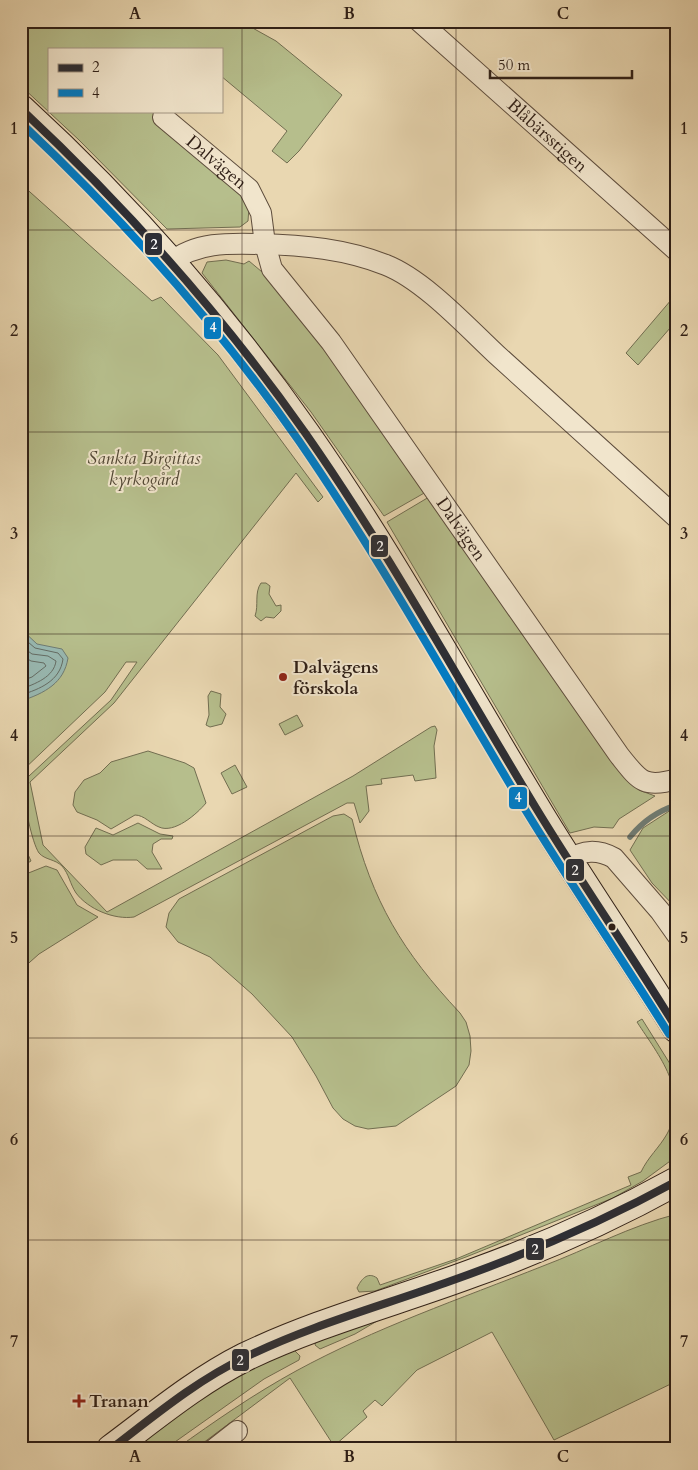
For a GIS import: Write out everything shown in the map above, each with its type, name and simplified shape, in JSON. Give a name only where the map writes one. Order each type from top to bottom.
[{"type":"street","name":"Blåbärsstigen","points":[[419,21],[677,251]]},
{"type":"street","points":[[21,109],[103,189],[170,262],[218,319],[305,433],[409,595],[567,860],[677,1029]]},
{"type":"street","name":"Dalvägen","points":[[164,117],[250,189],[261,213],[265,244],[272,269],[332,342],[618,755],[638,779],[657,785],[677,779]]},
{"type":"street","points":[[170,262],[182,252],[209,245],[265,244],[324,248],[386,265],[404,274],[454,316],[677,518]]},
{"type":"street","points":[[567,860],[579,853],[593,851],[605,853],[621,864],[669,916],[677,935]]},
{"type":"street","points":[[111,1449],[197,1385],[245,1357],[300,1334],[474,1273],[618,1213],[677,1181]]},
{"type":"street","points":[[214,1449],[237,1431]]},
{"type":"green space","points":[[21,21],[240,21],[276,41],[342,95],[299,151],[287,163],[272,151],[287,131],[222,77],[222,48],[48,48],[48,111],[21,86]]},
{"type":"green space","points":[[49,112],[165,112],[243,194],[249,207],[248,221],[240,227],[167,229]]},
{"type":"green space","name":"Sankta Birgittas kyrkogård","points":[[21,184],[152,301],[161,297],[218,355],[323,497],[318,502],[296,473],[114,703],[30,782],[43,845],[107,912],[353,776],[431,727],[435,726],[437,730],[434,746],[436,778],[415,781],[413,775],[381,779],[382,784],[366,786],[369,811],[360,823],[354,803],[347,803],[134,917],[110,915],[94,908],[81,899],[74,890],[62,866],[39,853],[28,821],[24,792],[27,778],[111,700],[137,662],[126,662],[105,692],[21,772]]},
{"type":"green space","points":[[226,260],[244,264],[249,261],[274,282],[314,331],[426,492],[384,516],[311,412],[202,273],[207,262]]},
{"type":"green space","points":[[677,293],[677,320],[638,365],[626,353]]},
{"type":"green space","points":[[429,497],[628,781],[639,790],[655,796],[619,819],[613,828],[594,827],[570,833],[387,522]]},
{"type":"green space","points":[[261,583],[266,583],[270,586],[269,594],[276,606],[281,605],[281,611],[274,618],[266,617],[261,621],[255,616],[258,591]]},
{"type":"green space","points":[[211,691],[221,694],[220,707],[226,714],[222,724],[210,727],[206,725],[209,715],[208,696]]},
{"type":"green space","points":[[297,715],[303,726],[285,735],[279,724]]},
{"type":"green space","points":[[148,751],[185,763],[194,768],[206,803],[197,812],[185,822],[171,828],[159,827],[141,816],[135,815],[111,829],[97,820],[77,812],[73,805],[75,792],[84,780],[100,773],[111,762]]},
{"type":"green space","points":[[235,765],[247,787],[232,794],[221,773]]},
{"type":"green space","points":[[677,806],[677,909],[652,883],[630,850],[643,828]]},
{"type":"green space","points":[[344,814],[352,819],[369,876],[392,924],[422,969],[460,1013],[466,1022],[470,1036],[471,1051],[469,1065],[456,1086],[396,1126],[368,1129],[355,1126],[343,1119],[333,1108],[292,1037],[252,994],[210,957],[178,942],[166,927],[169,913],[179,899],[333,816]]},
{"type":"green space","points":[[138,823],[160,834],[173,836],[172,839],[161,839],[153,844],[152,852],[162,869],[147,869],[137,860],[113,860],[101,865],[86,854],[85,847],[96,828],[113,835]]},
{"type":"green space","points":[[21,825],[26,850],[31,861],[21,867]]},
{"type":"green space","points":[[46,866],[57,870],[77,905],[98,917],[39,954],[21,970],[21,876]]},
{"type":"green space","points":[[642,1019],[677,1075],[677,1156],[643,1181],[613,1198],[375,1291],[359,1292],[357,1288],[362,1279],[367,1276],[370,1275],[377,1278],[380,1285],[456,1259],[631,1185],[628,1177],[641,1172],[667,1134],[673,1119],[675,1104],[669,1075],[637,1022]]},
{"type":"green space","points":[[677,1214],[677,1381],[554,1440],[492,1332],[417,1370],[382,1406],[375,1400],[363,1411],[367,1417],[334,1446],[290,1378],[195,1449],[176,1449],[265,1389],[326,1355],[418,1315],[626,1231]]},
{"type":"green space","points":[[389,1314],[355,1334],[320,1349],[315,1345],[316,1341]]},
{"type":"green space","points":[[294,1350],[300,1356],[299,1360],[264,1379],[165,1449],[125,1449],[210,1387]]},
{"type":"water","points":[[21,629],[37,644],[62,649],[68,658],[62,674],[52,686],[21,701]]},
{"type":"waterway","points":[[630,837],[651,817],[677,805]]},
{"type":"transit line","name":"2","points":[[21,109],[99,185],[172,264],[241,347],[306,434],[367,525],[536,808],[677,1029]]},
{"type":"transit line","name":"4","points":[[21,123],[133,236],[203,315],[299,441],[359,532],[543,839],[669,1034]]},
{"type":"transit line","name":"2","points":[[111,1449],[160,1411],[210,1376],[246,1357],[319,1326],[445,1283],[534,1249],[592,1224],[677,1181]]},
{"type":"place","name":"Dalvägens förskola","points":[[283,677]]},
{"type":"place","name":"Tranan","points":[[79,1401]]}]
